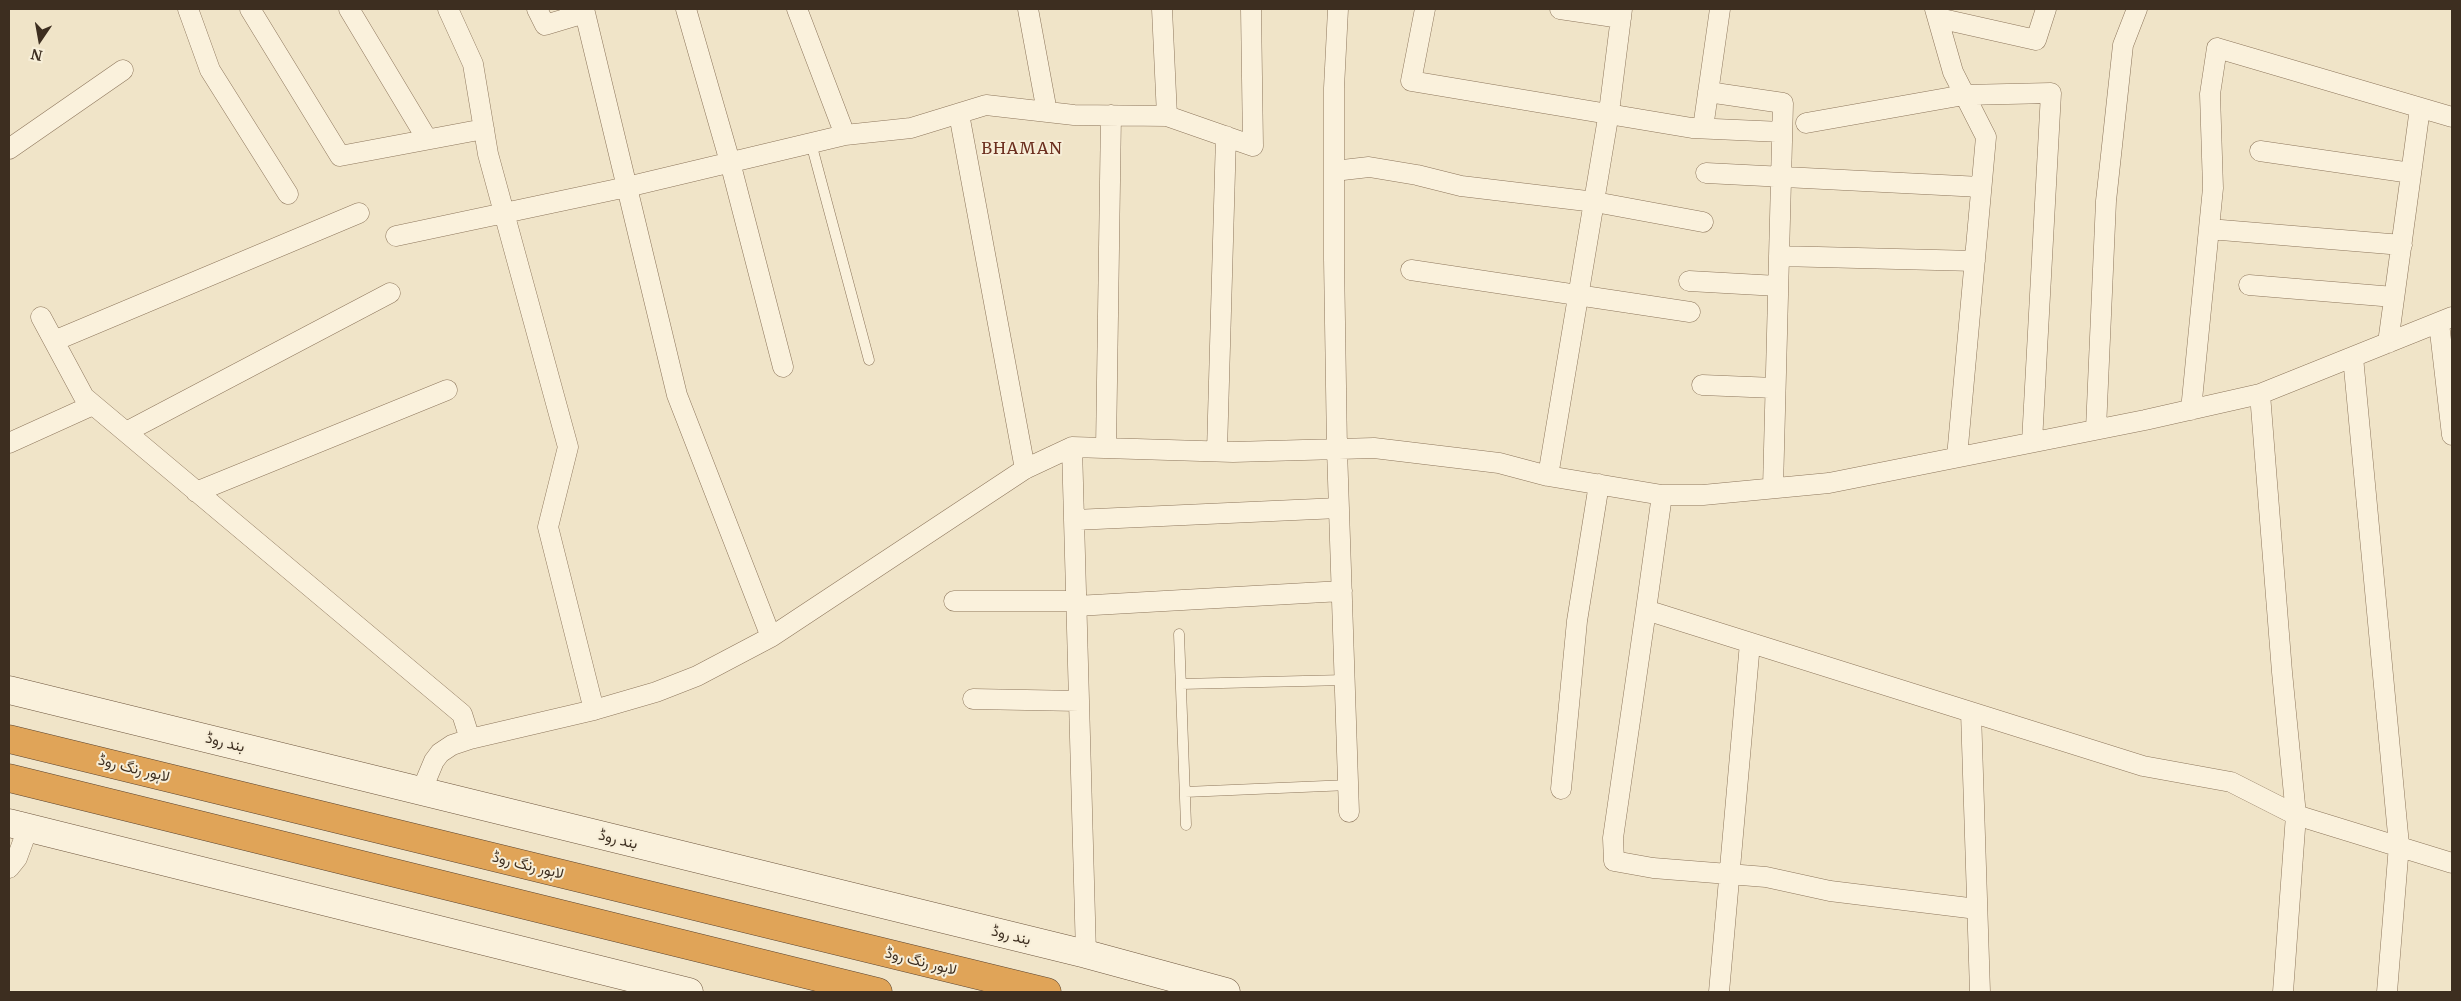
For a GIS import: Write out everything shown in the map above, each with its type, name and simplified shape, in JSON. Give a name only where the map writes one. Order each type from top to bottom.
[{"type":"highway","name":"لاہور رنگ روڈ","points":[[9,739],[1046,992]]},
{"type":"highway","points":[[9,778],[878,992]]},
{"type":"main road","name":"بند روڈ","points":[[9,690],[1086,954],[1226,992]]},
{"type":"main road","points":[[18,826],[682,991]]},
{"type":"street","points":[[188,9],[210,70],[288,194]]},
{"type":"street","points":[[250,9],[340,156],[484,129]]},
{"type":"street","points":[[349,9],[427,139]]},
{"type":"street","points":[[448,9],[473,64],[484,129],[504,213],[568,447],[548,526],[594,710]]},
{"type":"street","points":[[537,9],[545,25],[585,13],[677,395],[771,637]]},
{"type":"street","points":[[686,9],[730,162],[783,367]]},
{"type":"street","points":[[798,9],[845,135]]},
{"type":"street","points":[[1028,9],[1047,112]]},
{"type":"street","points":[[1162,9],[1167,116]]},
{"type":"street","points":[[396,236],[627,187],[845,135],[911,128],[986,105],[1047,112],[1167,116],[1252,146],[1251,9]]},
{"type":"street","points":[[1338,9],[1334,88],[1337,449],[1349,812]]},
{"type":"street","points":[[1426,9],[1410,81],[1703,128],[1782,132]]},
{"type":"street","points":[[1548,476],[1580,296],[1609,112],[1622,14],[1560,9]]},
{"type":"street","points":[[1703,128],[1720,9]]},
{"type":"street","points":[[1936,14],[2036,40],[2046,9]]},
{"type":"street","points":[[2096,429],[2106,201],[2123,45],[2137,9]]},
{"type":"street","points":[[1936,14],[1953,72],[1986,138],[1957,457]]},
{"type":"street","points":[[2191,410],[2213,188],[2210,94],[2217,48],[2452,118]]},
{"type":"street","points":[[9,148],[123,70]]},
{"type":"street","points":[[1708,92],[1783,102],[1772,488]]},
{"type":"street","points":[[1806,123],[1964,95],[2051,93],[2032,442]]},
{"type":"street","points":[[2388,343],[2420,108]]},
{"type":"street","points":[[959,114],[1025,468]]},
{"type":"street","points":[[1106,448],[1111,115]]},
{"type":"street","points":[[1217,451],[1226,136]]},
{"type":"street","points":[[2260,151],[2412,173]]},
{"type":"street","points":[[1334,171],[1369,167],[1417,175],[1461,186],[1595,202],[1703,222]]},
{"type":"street","points":[[1706,173],[1981,187]]},
{"type":"street","points":[[54,341],[360,214]]},
{"type":"street","points":[[2209,229],[2402,245]]},
{"type":"street","points":[[1778,256],[1975,261]]},
{"type":"street","points":[[1412,270],[1690,312]]},
{"type":"street","points":[[1689,280],[1778,286]]},
{"type":"street","points":[[2249,285],[2394,297]]},
{"type":"street","points":[[126,432],[390,293]]},
{"type":"street","points":[[41,317],[84,397],[462,714],[470,739]]},
{"type":"street","points":[[421,792],[434,761],[440,753],[452,745],[470,739],[594,710],[656,692],[697,676],[771,637],[1025,468],[1072,447],[1217,451],[1374,448],[1499,463],[1548,476],[1662,495],[1703,495],[1829,483],[2191,410],[2260,394],[2446,320],[2452,435]]},
{"type":"street","points":[[2352,357],[2399,845],[2387,992]]},
{"type":"street","points":[[1702,385],[1775,388]]},
{"type":"street","points":[[196,492],[447,390]]},
{"type":"street","points":[[2260,394],[2282,672],[2296,815],[2282,992]]},
{"type":"street","points":[[9,443],[93,405]]},
{"type":"street","points":[[1072,447],[1086,954]]},
{"type":"street","points":[[1562,789],[1577,621],[1599,484]]},
{"type":"street","points":[[1662,495],[1613,838],[1614,861],[1653,868],[1766,877],[1830,890],[1977,909]]},
{"type":"street","points":[[1074,520],[1339,508]]},
{"type":"street","points":[[954,601],[1076,604],[1342,591]]},
{"type":"street","points":[[1646,610],[2142,766],[2231,782],[2296,815],[2399,845],[2452,863]]},
{"type":"street","points":[[1719,992],[1750,643]]},
{"type":"street","points":[[973,699],[1079,701]]},
{"type":"street","points":[[1971,712],[1980,992]]},
{"type":"street","points":[[9,868],[17,858],[18,826]]},
{"type":"lane","points":[[811,143],[869,360]]},
{"type":"lane","points":[[1179,634],[1186,825]]},
{"type":"lane","points":[[1181,684],[1345,680]]},
{"type":"lane","points":[[1185,792],[1348,785]]},
{"type":"district","name":"BHAMAN","points":[[1022,149]]}]
